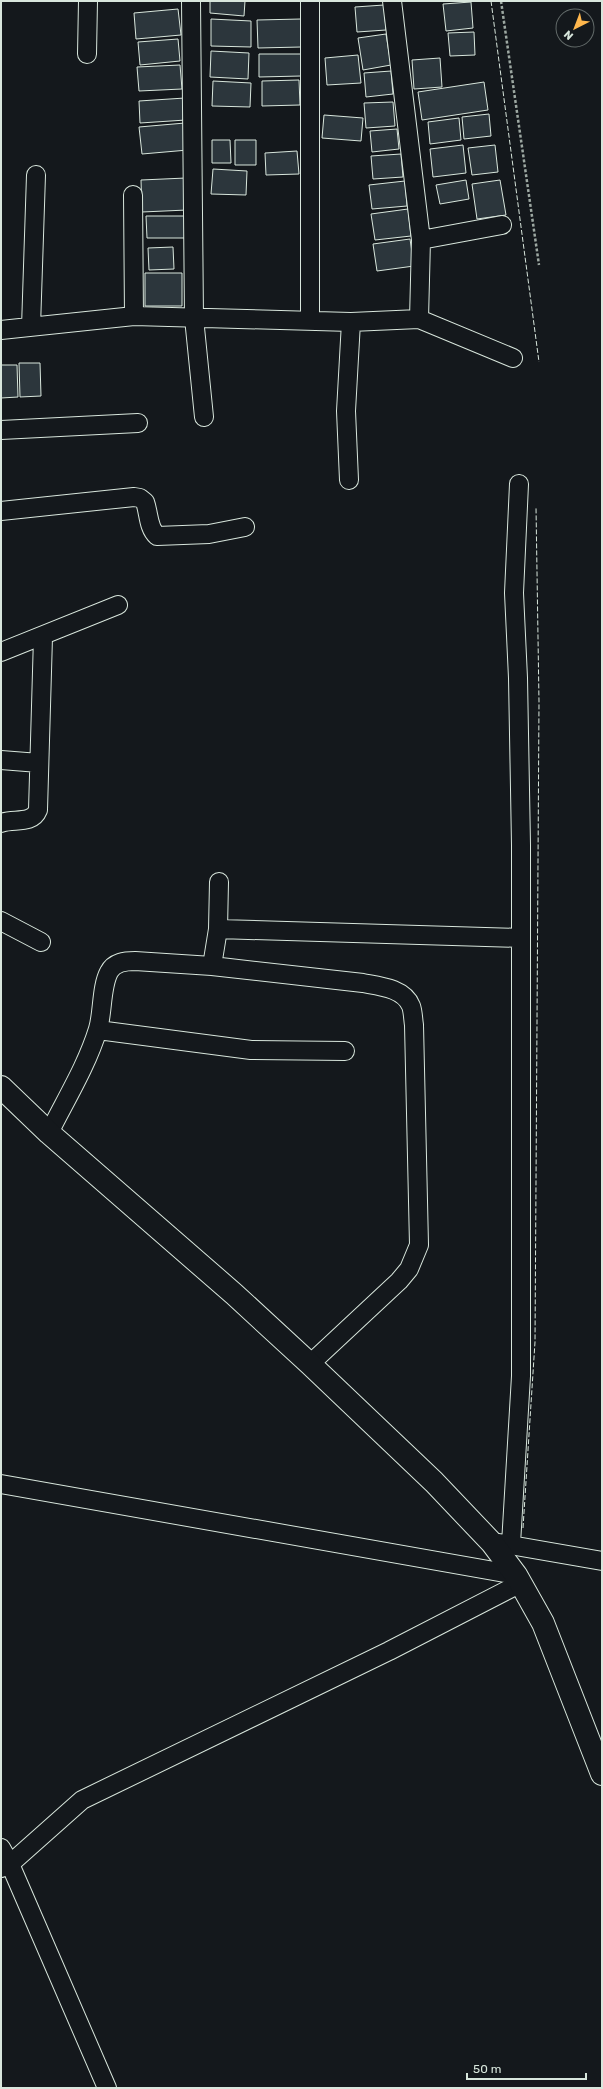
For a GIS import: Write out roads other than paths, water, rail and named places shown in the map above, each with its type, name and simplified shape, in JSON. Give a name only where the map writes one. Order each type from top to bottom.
[{"type":"main road","points":[[1,1087],[49,1133],[234,1294],[434,1482],[502,1543],[518,1579],[543,1624],[602,1774]]},
{"type":"street","points":[[86,54],[88,1]]},
{"type":"street","points":[[191,1],[194,318],[204,417]]},
{"type":"street","points":[[310,1],[310,321]]},
{"type":"street","points":[[392,1],[421,240],[419,319]]},
{"type":"street","points":[[31,327],[36,175]]},
{"type":"street","points":[[133,195],[134,316]]},
{"type":"street","points":[[421,240],[502,225]]},
{"type":"street","points":[[1,330],[134,316],[351,322],[419,319],[514,358]]},
{"type":"street","points":[[349,480],[346,411],[351,322]]},
{"type":"street","points":[[1,430],[138,423]]},
{"type":"street","points":[[519,484],[514,593],[518,678],[521,938],[521,1376],[502,1543],[602,1561]]},
{"type":"street","points":[[1,511],[134,497],[140,498],[145,502],[152,532],[157,536],[209,534],[245,527]]},
{"type":"street","points":[[1,652],[43,637],[91,615],[118,605]]},
{"type":"street","points":[[1,823],[30,819],[36,816],[38,801],[43,637]]},
{"type":"street","points":[[1,760],[39,763]]},
{"type":"street","points":[[212,966],[218,929],[219,882]]},
{"type":"street","points":[[1,921],[41,942]]},
{"type":"street","points":[[218,929],[521,938]]},
{"type":"street","points":[[49,1133],[98,1030],[107,977],[114,965],[124,961],[135,960],[212,966],[386,987],[400,994],[411,1005],[414,1025],[419,1245],[410,1269],[310,1364]]},
{"type":"street","points":[[98,1030],[251,1050],[345,1051]]},
{"type":"street","points":[[1,1484],[518,1579]]},
{"type":"street","points":[[107,2088],[4,1860],[82,1800],[389,1651],[518,1579]]}]
